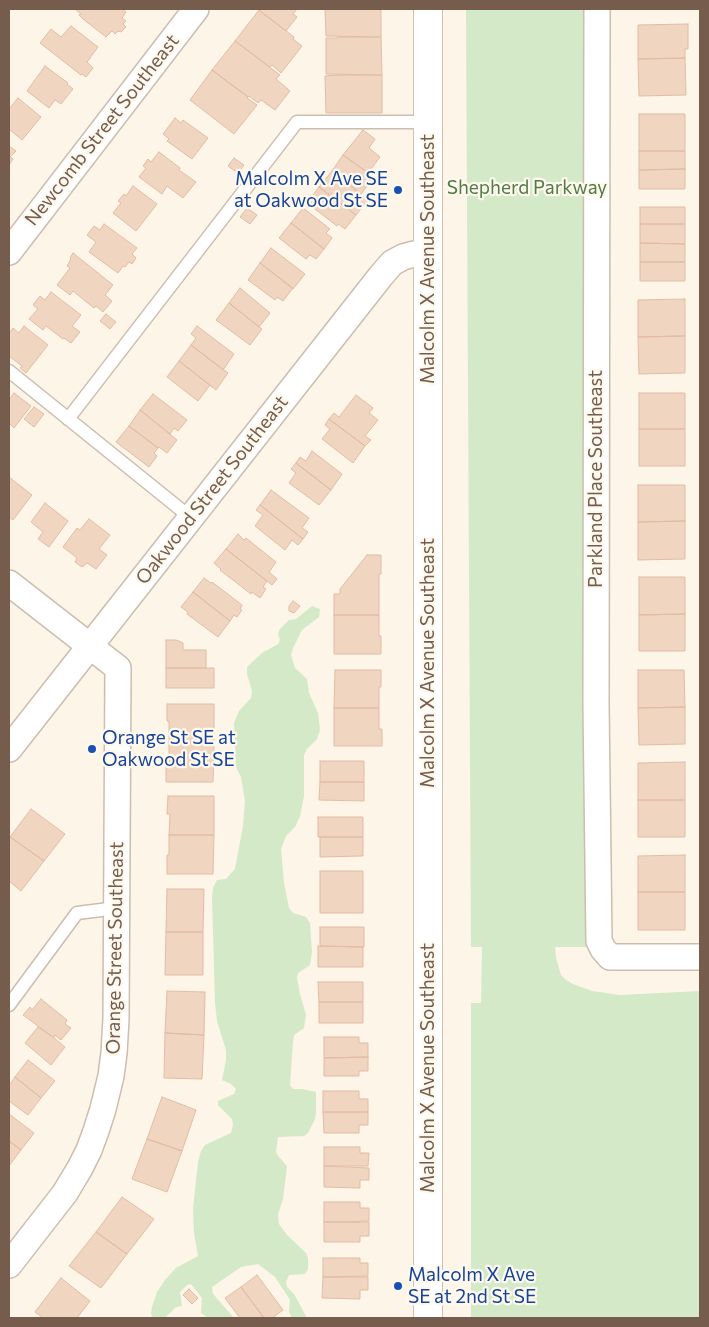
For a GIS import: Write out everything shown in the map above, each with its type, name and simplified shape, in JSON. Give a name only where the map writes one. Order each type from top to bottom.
[{"type":"main road","name":"Malcolm X Avenue Southeast","points":[[428,9],[428,1318]]},
{"type":"street","name":"Newcomb Street Southeast","points":[[9,252],[196,9]]},
{"type":"street","name":"Parkland Place Southeast","points":[[597,9],[596,704],[599,941],[610,958],[700,957]]},
{"type":"street","name":"Oakwood Street Southeast","points":[[9,749],[380,277],[392,264],[404,257],[414,254],[428,254]]},
{"type":"street","points":[[9,583],[90,646]]},
{"type":"street","name":"Orange Street Southeast","points":[[9,1265],[71,1184],[89,1150],[103,1109],[111,1076],[116,1037],[118,668],[90,646]]},
{"type":"lane","points":[[68,419],[298,122],[428,122]]},
{"type":"lane","points":[[9,371],[190,517]]},
{"type":"lane","points":[[9,1005],[77,914],[117,908]]},
{"type":"green space","name":"Shepherd Parkway","points":[[466,9],[586,9],[586,947],[555,947],[561,975],[573,984],[592,991],[620,995],[700,991],[700,1318],[471,1318],[471,1003],[481,1003],[482,947],[471,947]]},
{"type":"green space","points":[[312,606],[320,609],[319,617],[302,630],[291,655],[295,668],[307,679],[309,693],[318,713],[320,730],[317,739],[304,755],[304,796],[300,816],[295,827],[286,836],[281,849],[284,883],[289,908],[293,913],[306,917],[310,923],[312,952],[310,965],[298,973],[297,978],[306,1015],[304,1028],[294,1035],[290,1085],[293,1089],[316,1092],[316,1112],[315,1119],[308,1133],[304,1136],[278,1137],[276,1152],[287,1166],[283,1199],[278,1214],[279,1224],[287,1235],[306,1253],[308,1258],[308,1269],[305,1274],[289,1275],[286,1282],[287,1287],[294,1294],[307,1318],[292,1318],[289,1312],[290,1300],[275,1277],[258,1264],[241,1267],[212,1287],[213,1294],[234,1318],[208,1318],[201,1313],[202,1298],[191,1284],[187,1285],[180,1292],[182,1306],[176,1307],[165,1318],[153,1318],[151,1314],[152,1307],[157,1292],[165,1280],[176,1268],[198,1256],[194,1233],[193,1209],[201,1151],[205,1145],[231,1133],[233,1125],[232,1119],[218,1105],[218,1101],[234,1094],[236,1089],[231,1084],[222,1080],[226,1050],[217,1021],[215,1003],[212,896],[217,880],[226,879],[235,869],[243,826],[245,801],[241,777],[236,767],[234,723],[239,711],[251,698],[252,691],[247,667],[262,653],[278,644],[280,629],[289,620],[296,619]]},
{"type":"building","points":[[77,9],[122,9],[126,12],[122,18],[126,21],[123,24],[126,27],[121,32],[118,31],[115,34],[112,31],[106,37],[83,19]]},
{"type":"building","points":[[257,9],[297,9],[293,14],[297,17],[286,31]]},
{"type":"building","points":[[325,9],[381,9],[381,37],[326,36]]},
{"type":"building","points":[[259,10],[294,37],[293,39],[302,46],[281,73],[235,41]]},
{"type":"building","points":[[688,24],[688,49],[685,49],[685,58],[638,59],[638,25]]},
{"type":"building","points":[[71,26],[98,47],[87,62],[93,68],[86,77],[40,43],[51,29],[61,37]]},
{"type":"building","points":[[381,37],[382,75],[326,74],[326,38]]},
{"type":"building","points":[[235,41],[280,75],[276,79],[290,91],[275,110],[261,100],[258,103],[248,97],[212,70]]},
{"type":"building","points":[[685,58],[686,95],[639,96],[638,59]]},
{"type":"building","points":[[45,66],[73,89],[61,104],[55,100],[49,108],[27,91]]},
{"type":"building","points":[[212,70],[257,105],[234,134],[190,100]]},
{"type":"building","points":[[382,75],[382,113],[326,113],[325,76]]},
{"type":"building","points":[[18,98],[41,117],[22,140],[9,129],[9,109]]},
{"type":"building","points":[[639,114],[685,114],[685,151],[639,151]]},
{"type":"building","points":[[175,118],[181,123],[183,120],[208,138],[192,159],[167,141],[169,139],[163,134]]},
{"type":"building","points":[[363,130],[375,139],[369,148],[380,157],[368,173],[343,155]]},
{"type":"building","points":[[9,146],[16,151],[10,157],[13,159],[9,165]]},
{"type":"building","points":[[639,151],[685,151],[685,169],[639,170]]},
{"type":"building","points":[[159,152],[196,182],[183,198],[167,186],[162,194],[139,177],[146,168],[143,166],[148,159],[151,162]]},
{"type":"building","points":[[343,155],[374,177],[361,194],[332,171]]},
{"type":"building","points":[[234,158],[244,165],[238,173],[228,166]]},
{"type":"building","points":[[685,169],[685,189],[639,189],[639,170]]},
{"type":"building","points":[[332,171],[368,200],[356,215],[319,187]]},
{"type":"building","points":[[133,186],[157,204],[136,231],[113,213],[121,203],[118,201],[124,194],[126,196]]},
{"type":"building","points":[[319,187],[356,215],[345,229],[338,224],[337,226],[307,203]]},
{"type":"building","points":[[640,207],[685,207],[685,224],[640,224]]},
{"type":"building","points":[[247,208],[257,215],[250,224],[240,217]]},
{"type":"building","points":[[303,208],[330,229],[326,233],[332,238],[324,249],[291,223]]},
{"type":"building","points":[[291,223],[324,249],[316,259],[310,255],[306,259],[279,238]]},
{"type":"building","points":[[104,224],[137,248],[132,254],[136,258],[132,264],[129,262],[118,273],[89,252],[96,242],[87,235],[94,226],[100,230]]},
{"type":"building","points":[[640,224],[685,224],[685,244],[640,243]]},
{"type":"building","points":[[640,243],[685,244],[685,262],[640,262]]},
{"type":"building","points":[[271,248],[305,274],[293,289],[260,263]]},
{"type":"building","points":[[73,253],[113,285],[105,295],[112,301],[103,312],[96,306],[94,308],[73,291],[70,295],[57,285],[70,268],[67,266]]},
{"type":"building","points":[[640,262],[685,262],[685,281],[640,281]]},
{"type":"building","points":[[260,263],[293,288],[283,301],[277,297],[275,300],[248,280]]},
{"type":"building","points":[[240,288],[270,313],[259,327],[229,303]]},
{"type":"building","points":[[51,292],[81,315],[72,326],[80,332],[71,343],[46,326],[43,330],[29,319],[38,309],[33,305],[40,296],[45,300]]},
{"type":"building","points":[[685,299],[685,336],[638,337],[638,300]]},
{"type":"building","points":[[229,303],[262,329],[250,345],[216,320]]},
{"type":"building","points":[[106,314],[116,322],[110,329],[100,321]]},
{"type":"building","points":[[24,326],[48,345],[26,373],[20,368],[22,366],[9,356],[9,334],[13,328],[19,333]]},
{"type":"building","points":[[197,326],[234,354],[223,370],[191,345],[196,338],[191,334]]},
{"type":"building","points":[[685,336],[685,373],[639,374],[638,337]]},
{"type":"building","points":[[191,345],[228,373],[216,390],[179,361]]},
{"type":"building","points":[[179,361],[210,385],[198,401],[167,377]]},
{"type":"building","points":[[14,393],[31,406],[14,428],[9,423],[9,400]]},
{"type":"building","points":[[639,393],[685,393],[685,429],[639,429]]},
{"type":"building","points":[[153,394],[187,420],[178,431],[174,428],[170,434],[140,410]]},
{"type":"building","points":[[356,395],[373,408],[369,413],[378,420],[365,436],[371,440],[365,446],[329,419],[334,413],[339,417]]},
{"type":"building","points":[[34,407],[44,414],[34,427],[24,419]]},
{"type":"building","points":[[140,410],[177,440],[167,453],[129,426]]},
{"type":"building","points":[[329,419],[365,446],[353,463],[322,439],[330,429],[325,425]]},
{"type":"building","points":[[129,426],[158,448],[154,453],[157,456],[149,467],[116,442]]},
{"type":"building","points":[[639,429],[685,429],[685,466],[639,466]]},
{"type":"building","points":[[312,451],[342,474],[331,490],[296,463],[300,457],[306,461]]},
{"type":"building","points":[[296,463],[331,490],[319,505],[289,483],[296,473],[291,469]]},
{"type":"building","points":[[9,477],[32,495],[13,520],[9,517]]},
{"type":"building","points":[[638,485],[685,485],[685,521],[638,522]]},
{"type":"building","points":[[271,490],[309,518],[302,528],[308,532],[303,539],[260,505]]},
{"type":"building","points":[[45,503],[68,521],[49,547],[38,539],[43,532],[31,522]]},
{"type":"building","points":[[260,505],[303,539],[298,545],[292,540],[285,550],[255,526],[263,515],[256,510]]},
{"type":"building","points":[[89,519],[110,535],[99,549],[107,555],[96,569],[87,563],[82,567],[75,562],[77,558],[63,547],[77,528],[80,530]]},
{"type":"building","points":[[685,521],[685,559],[638,560],[638,522]]},
{"type":"building","points":[[238,534],[244,540],[246,538],[276,562],[269,572],[277,579],[272,585],[226,549]]},
{"type":"building","points":[[226,549],[267,581],[263,587],[266,589],[260,598],[252,592],[251,594],[220,570],[214,563]]},
{"type":"building","points":[[367,555],[381,555],[379,615],[334,615],[334,594],[340,594],[340,589]]},
{"type":"building","points":[[639,577],[685,577],[685,614],[639,615]]},
{"type":"building","points":[[204,578],[242,605],[240,609],[242,610],[237,617],[234,615],[230,621],[193,592]]},
{"type":"building","points":[[193,592],[230,621],[218,637],[187,614],[188,612],[181,607]]},
{"type":"building","points":[[293,601],[300,606],[294,613],[289,611],[289,606]]},
{"type":"building","points":[[685,614],[685,651],[639,651],[639,615]]},
{"type":"building","points":[[334,615],[379,615],[381,654],[334,654]]},
{"type":"building","points":[[166,640],[176,640],[183,643],[183,650],[206,650],[206,668],[166,668]]},
{"type":"building","points":[[166,668],[214,668],[214,688],[166,688]]},
{"type":"building","points":[[335,670],[381,670],[379,708],[334,708]]},
{"type":"building","points":[[638,670],[684,670],[685,707],[638,708]]},
{"type":"building","points":[[167,704],[214,704],[214,743],[169,742]]},
{"type":"building","points":[[685,707],[685,744],[639,745],[638,708]]},
{"type":"building","points":[[334,708],[379,708],[379,729],[382,729],[382,746],[334,746]]},
{"type":"building","points":[[169,742],[214,743],[213,782],[166,782],[166,763],[169,763]]},
{"type":"building","points":[[320,761],[364,761],[364,782],[320,782]]},
{"type":"building","points":[[685,762],[685,800],[638,800],[638,763]]},
{"type":"building","points":[[320,782],[364,782],[364,801],[319,800]]},
{"type":"building","points":[[168,796],[214,796],[214,835],[169,835],[170,814],[167,814]]},
{"type":"building","points":[[638,800],[685,800],[685,837],[638,837]]},
{"type":"building","points":[[31,809],[65,834],[44,861],[10,837]]},
{"type":"building","points":[[318,817],[363,817],[363,837],[318,837]]},
{"type":"building","points":[[169,835],[214,835],[213,874],[167,874]]},
{"type":"building","points":[[10,837],[44,861],[21,891],[9,881]]},
{"type":"building","points":[[320,837],[363,837],[363,856],[320,857]]},
{"type":"building","points":[[685,855],[685,892],[638,892],[638,856]]},
{"type":"building","points":[[320,871],[363,871],[363,913],[320,913]]},
{"type":"building","points":[[167,889],[204,889],[203,932],[166,932]]},
{"type":"building","points":[[638,892],[685,892],[685,930],[638,930]]},
{"type":"building","points":[[320,927],[364,927],[364,947],[320,946]]},
{"type":"building","points":[[166,932],[203,932],[203,975],[165,975]]},
{"type":"building","points":[[318,946],[363,947],[363,967],[318,967]]},
{"type":"building","points":[[318,982],[363,982],[363,1002],[319,1002]]},
{"type":"building","points":[[167,991],[205,992],[204,1035],[165,1033]]},
{"type":"building","points":[[41,999],[67,1020],[65,1024],[71,1028],[61,1040],[55,1035],[53,1037],[23,1015],[30,1007],[32,1010]]},
{"type":"building","points":[[319,1002],[363,1002],[363,1023],[319,1023]]},
{"type":"building","points":[[38,1027],[65,1047],[51,1065],[25,1043]]},
{"type":"building","points":[[165,1033],[204,1035],[202,1079],[164,1078]]},
{"type":"building","points":[[324,1037],[359,1037],[359,1043],[368,1043],[368,1057],[324,1058]]},
{"type":"building","points":[[368,1057],[368,1071],[359,1071],[359,1076],[324,1076],[324,1058]]},
{"type":"building","points":[[28,1060],[55,1081],[41,1098],[15,1077]]},
{"type":"building","points":[[15,1077],[41,1098],[28,1115],[9,1101],[9,1086]]},
{"type":"building","points":[[323,1091],[359,1091],[359,1099],[368,1099],[368,1112],[323,1112]]},
{"type":"building","points":[[162,1097],[196,1110],[182,1151],[147,1139]]},
{"type":"building","points":[[323,1112],[368,1112],[368,1125],[359,1125],[359,1133],[324,1133]]},
{"type":"building","points":[[9,1114],[34,1133],[21,1150],[9,1141]]},
{"type":"building","points":[[147,1139],[182,1151],[167,1192],[132,1179]]},
{"type":"building","points":[[9,1141],[21,1150],[9,1166]]},
{"type":"building","points":[[324,1147],[360,1147],[360,1153],[369,1153],[368,1166],[324,1166]]},
{"type":"building","points":[[324,1166],[369,1168],[369,1180],[360,1180],[360,1188],[324,1187]]},
{"type":"building","points":[[122,1197],[154,1219],[127,1254],[96,1232]]},
{"type":"building","points":[[324,1202],[360,1202],[360,1208],[369,1208],[369,1221],[324,1222]]},
{"type":"building","points":[[324,1222],[369,1222],[369,1236],[360,1236],[360,1242],[324,1242]]},
{"type":"building","points":[[96,1232],[127,1254],[101,1288],[69,1266]]},
{"type":"building","points":[[323,1258],[360,1258],[360,1263],[368,1263],[368,1276],[323,1277]]},
{"type":"building","points":[[257,1275],[283,1310],[272,1318],[264,1318],[241,1287]]},
{"type":"building","points":[[323,1277],[368,1277],[368,1290],[360,1290],[360,1299],[322,1298]]},
{"type":"building","points":[[61,1278],[90,1301],[77,1318],[43,1318],[35,1312]]},
{"type":"building","points":[[241,1287],[264,1318],[240,1318],[225,1298]]},
{"type":"building","points":[[189,1289],[198,1298],[192,1304],[183,1295]]},
{"type":"place","name":"Malcolm X Ave SE at Oakwood St SE","points":[[398,190]]},
{"type":"place","name":"Orange St SE at Oakwood St SE","points":[[92,749]]},
{"type":"place","name":"Malcolm X Ave SE at 2nd St SE","points":[[398,1286]]}]
